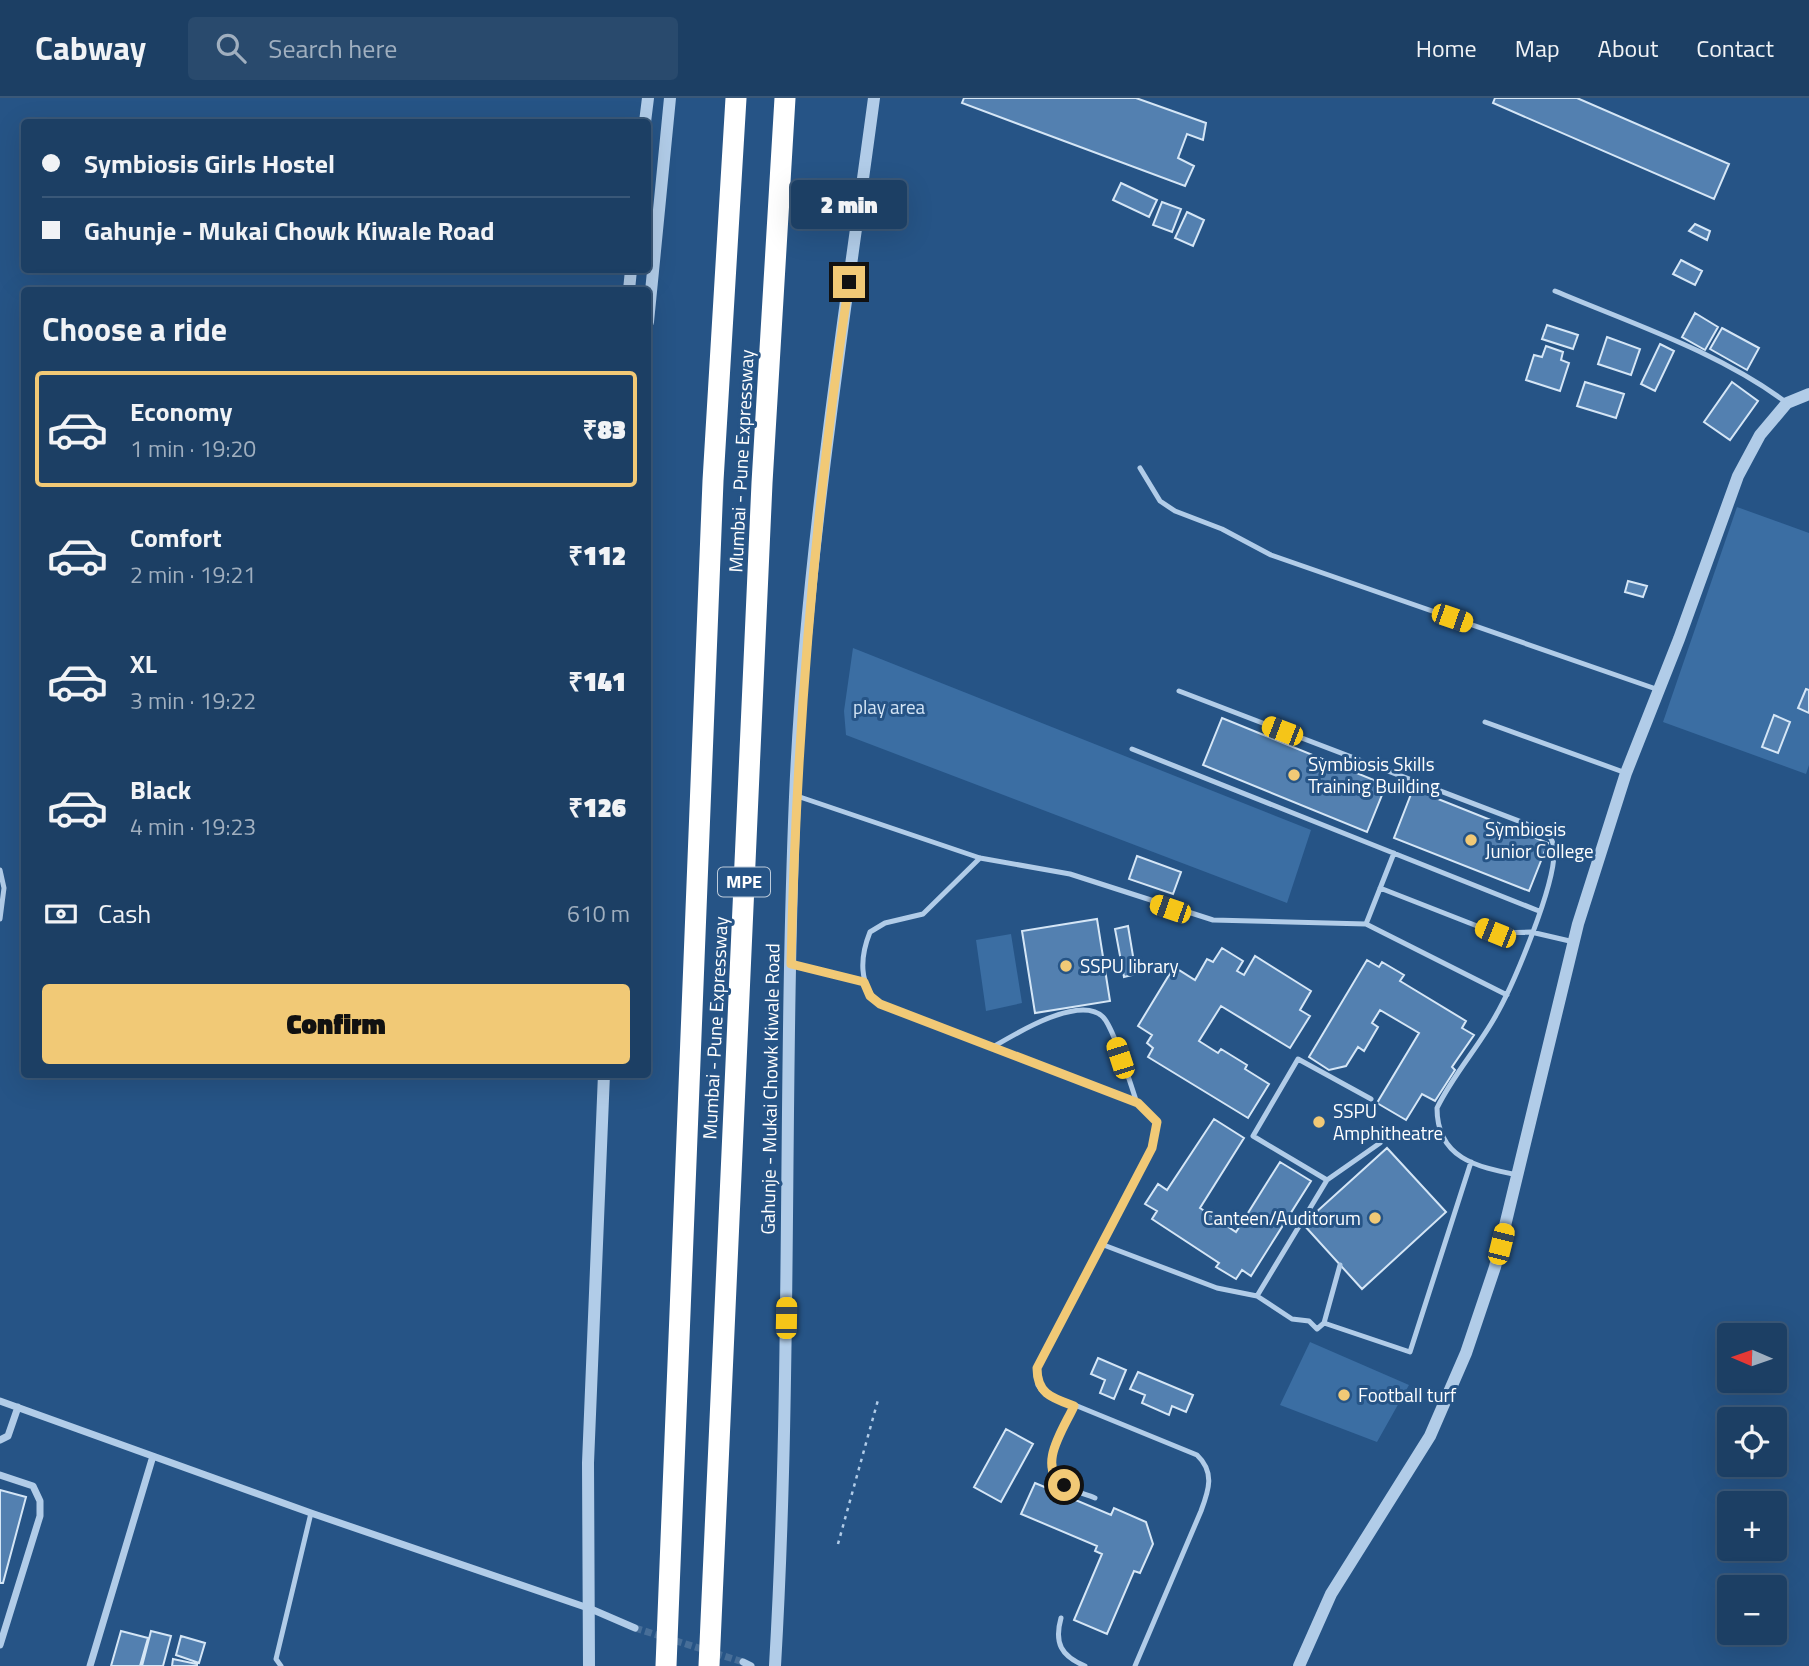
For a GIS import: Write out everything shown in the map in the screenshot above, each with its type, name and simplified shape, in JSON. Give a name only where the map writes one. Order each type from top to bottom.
[{"type":"highway","name":"Mumbai - Pune Expressway","points":[[666,1666],[713,481],[736,98]]},
{"type":"highway","name":"Mumbai - Pune Expressway","points":[[709,1666],[762,483],[785,98]]},
{"type":"street","points":[[645,119],[648,98]]},
{"type":"street","points":[[651,291],[670,98]]},
{"type":"street","name":"Gahunje - Mukai Chowk Kiwale Road","points":[[775,1666],[783,1536],[795,796],[801,703],[821,498],[874,98]]},
{"type":"street","points":[[1299,1666],[1331,1594],[1430,1436],[1474,1329],[1495,1267],[1574,942],[1626,773],[1738,476],[1760,435],[1787,403],[1809,394]]},
{"type":"street","points":[[589,1666],[591,1609],[588,1463],[604,1078]]},
{"type":"street","points":[[0,1401],[311,1513],[591,1609],[635,1628]]},
{"type":"street","points":[[0,1440],[8,1436],[18,1407]]},
{"type":"street","points":[[90,1666],[153,1456]]},
{"type":"street","points":[[0,1475],[33,1486],[40,1501],[40,1516],[0,1645]]},
{"type":"street","points":[[743,1662],[751,1666]]},
{"type":"lane","points":[[1555,290],[1722,364],[1764,386],[1787,403]]},
{"type":"lane","points":[[1140,468],[1160,501],[1175,511],[1222,529],[1270,555],[1659,691]]},
{"type":"lane","points":[[1180,691],[1545,831],[1553,841],[1555,851],[1539,911],[1507,995],[1437,1108],[1442,1139],[1450,1149],[1471,1162],[1518,1175]]},
{"type":"lane","points":[[1485,722],[1626,773]]},
{"type":"lane","points":[[1132,749],[1539,911]]},
{"type":"lane","points":[[795,796],[980,858],[1070,874],[1213,920],[1366,924],[1507,995]]},
{"type":"lane","points":[[1366,924],[1394,853]]},
{"type":"lane","points":[[980,858],[923,914],[885,923],[870,932],[862,962],[864,982],[870,996],[880,1004],[1138,1103],[1157,1122],[1152,1148],[1037,1368],[1038,1385],[1043,1392],[1197,1455],[1208,1471],[1208,1492],[1201,1511],[1135,1666]]},
{"type":"lane","points":[[0,870],[4,888],[0,919]]},
{"type":"lane","points":[[1380,888],[1495,933],[1531,932],[1574,942]]},
{"type":"lane","points":[[791,964],[864,982]]},
{"type":"lane","points":[[993,1047],[1023,1030],[1063,1013],[1093,1011],[1103,1017],[1111,1028],[1138,1103]]},
{"type":"lane","points":[[1327,1180],[1253,1136],[1298,1059],[1371,1099]]},
{"type":"lane","points":[[1256,1296],[1327,1180],[1380,1143]]},
{"type":"lane","points":[[1324,1323],[1410,1352],[1471,1162]]},
{"type":"lane","points":[[1101,1244],[1217,1288],[1256,1296],[1292,1319],[1309,1321],[1317,1329],[1324,1323],[1340,1265]]},
{"type":"lane","points":[[1074,1406],[1052,1455],[1050,1471],[1054,1479],[1095,1498]]},
{"type":"lane","points":[[281,1666],[276,1659],[311,1513]]},
{"type":"lane","points":[[1061,1618],[1057,1634],[1058,1645],[1065,1655],[1085,1666]]},
{"type":"path","points":[[838,1544],[878,1401]]},
{"type":"green space","points":[[1737,507],[1809,533],[1809,765],[1806,774],[1663,722]]},
{"type":"green space","name":"play area","points":[[853,648],[1311,830],[1287,903],[846,735],[844,711]]},
{"type":"green space","points":[[1011,934],[1022,1003],[986,1011],[976,940]]},
{"type":"green space","name":"Football turf","points":[[1310,1342],[1409,1385],[1377,1442],[1280,1405]]},
{"type":"building","points":[[964,98],[1136,98],[1206,123],[1203,140],[1187,134],[1178,158],[1194,166],[1185,186],[962,103]]},
{"type":"building","points":[[1495,98],[1577,98],[1729,164],[1714,199],[1493,103]]},
{"type":"building","points":[[1121,183],[1157,200],[1149,217],[1113,200]]},
{"type":"building","points":[[1162,202],[1181,209],[1172,232],[1153,225]]},
{"type":"building","points":[[1187,212],[1204,220],[1193,246],[1175,238]]},
{"type":"building","points":[[1695,224],[1710,231],[1707,240],[1689,231]]},
{"type":"building","points":[[1681,260],[1702,271],[1695,285],[1673,274]]},
{"type":"building","points":[[1695,313],[1718,327],[1705,350],[1682,337]]},
{"type":"building","points":[[1547,325],[1578,335],[1573,349],[1542,339]]},
{"type":"building","points":[[1722,328],[1759,348],[1747,370],[1710,349]]},
{"type":"building","points":[[1607,337],[1640,349],[1631,375],[1598,364]]},
{"type":"building","points":[[1660,344],[1674,351],[1655,391],[1641,384]]},
{"type":"building","points":[[1546,346],[1563,352],[1561,360],[1569,363],[1560,391],[1526,380],[1534,355],[1542,357]]},
{"type":"building","points":[[1585,382],[1624,394],[1616,418],[1577,406]]},
{"type":"building","points":[[1732,382],[1758,401],[1730,440],[1704,422]]},
{"type":"building","points":[[1628,581],[1647,586],[1643,597],[1625,592]]},
{"type":"building","points":[[1806,689],[1809,690],[1809,713],[1798,708]]},
{"type":"building","points":[[1774,715],[1790,722],[1778,753],[1762,747]]},
{"type":"building","name":"Symbiosis Skills Training Building","points":[[1222,718],[1386,785],[1367,832],[1203,765]]},
{"type":"building","name":"Symbiosis Junior College","points":[[1413,789],[1548,843],[1529,891],[1394,838]]},
{"type":"building","points":[[1137,856],[1181,872],[1173,894],[1129,879]]},
{"type":"building","name":"SSPU library","points":[[1097,919],[1110,1001],[1035,1013],[1022,931]]},
{"type":"building","points":[[1128,926],[1136,974],[1124,977],[1115,929]]},
{"type":"building","points":[[1222,948],[1243,961],[1237,971],[1244,975],[1255,956],[1311,991],[1300,1010],[1310,1016],[1290,1048],[1221,1006],[1199,1041],[1218,1053],[1221,1049],[1247,1065],[1245,1069],[1269,1084],[1248,1118],[1148,1057],[1153,1048],[1147,1043],[1152,1035],[1138,1026],[1174,967],[1195,980],[1207,959],[1213,962]]},
{"type":"building","points":[[1367,960],[1379,967],[1382,962],[1404,975],[1400,981],[1466,1021],[1462,1028],[1474,1035],[1452,1067],[1455,1070],[1435,1101],[1422,1094],[1406,1120],[1377,1103],[1419,1033],[1380,1010],[1372,1023],[1378,1027],[1364,1051],[1358,1047],[1346,1066],[1329,1070],[1309,1057]]},
{"type":"building","points":[[1214,1119],[1244,1138],[1200,1208],[1236,1232],[1280,1162],[1311,1181],[1251,1276],[1242,1270],[1236,1279],[1216,1267],[1219,1263],[1152,1219],[1157,1211],[1145,1204],[1158,1184],[1167,1190]]},
{"type":"building","name":"Canteen/Auditorum","points":[[1387,1148],[1446,1212],[1362,1289],[1303,1224]]},
{"type":"building","points":[[1098,1358],[1126,1370],[1114,1399],[1100,1393],[1105,1380],[1091,1374]]},
{"type":"building","points":[[1138,1372],[1193,1395],[1186,1412],[1172,1406],[1169,1415],[1142,1403],[1145,1395],[1130,1389]]},
{"type":"building","points":[[1006,1429],[1033,1444],[1001,1502],[974,1487]]},
{"type":"building","points":[[1035,1483],[1111,1515],[1114,1508],[1146,1522],[1153,1544],[1140,1573],[1134,1571],[1107,1634],[1074,1620],[1102,1554],[1095,1551],[1097,1546],[1021,1514]]},
{"type":"building","points":[[0,1490],[26,1497],[3,1583],[0,1583]]},
{"type":"building","points":[[121,1631],[148,1638],[140,1666],[111,1666]]},
{"type":"building","points":[[151,1631],[171,1636],[163,1666],[142,1666]]},
{"type":"building","points":[[181,1636],[205,1643],[199,1663],[176,1655]]},
{"type":"building","points":[[173,1659],[197,1664],[197,1666],[172,1666]]},
{"type":"tunnel","points":[[635,1628],[743,1662]]},
{"type":"place","name":"Symbiosis Skills Training Building","points":[[1294,775]]},
{"type":"place","name":"Symbiosis Junior College","points":[[1471,840]]},
{"type":"place","name":"SSPU library","points":[[1066,966]]},
{"type":"place","name":"SSPU Amphitheatre","points":[[1319,1122]]},
{"type":"place","name":"Canteen/Auditorum","points":[[1375,1218]]},
{"type":"place","name":"Football turf","points":[[1344,1395]]},
{"type":"route","points":[[849,282],[823,486],[801,703],[795,796],[791,964],[864,982],[870,996],[880,1004],[1138,1103],[1157,1122],[1152,1148],[1037,1368],[1038,1385],[1043,1392],[1074,1406],[1052,1455],[1050,1471],[1054,1479],[1064,1485]]}]
